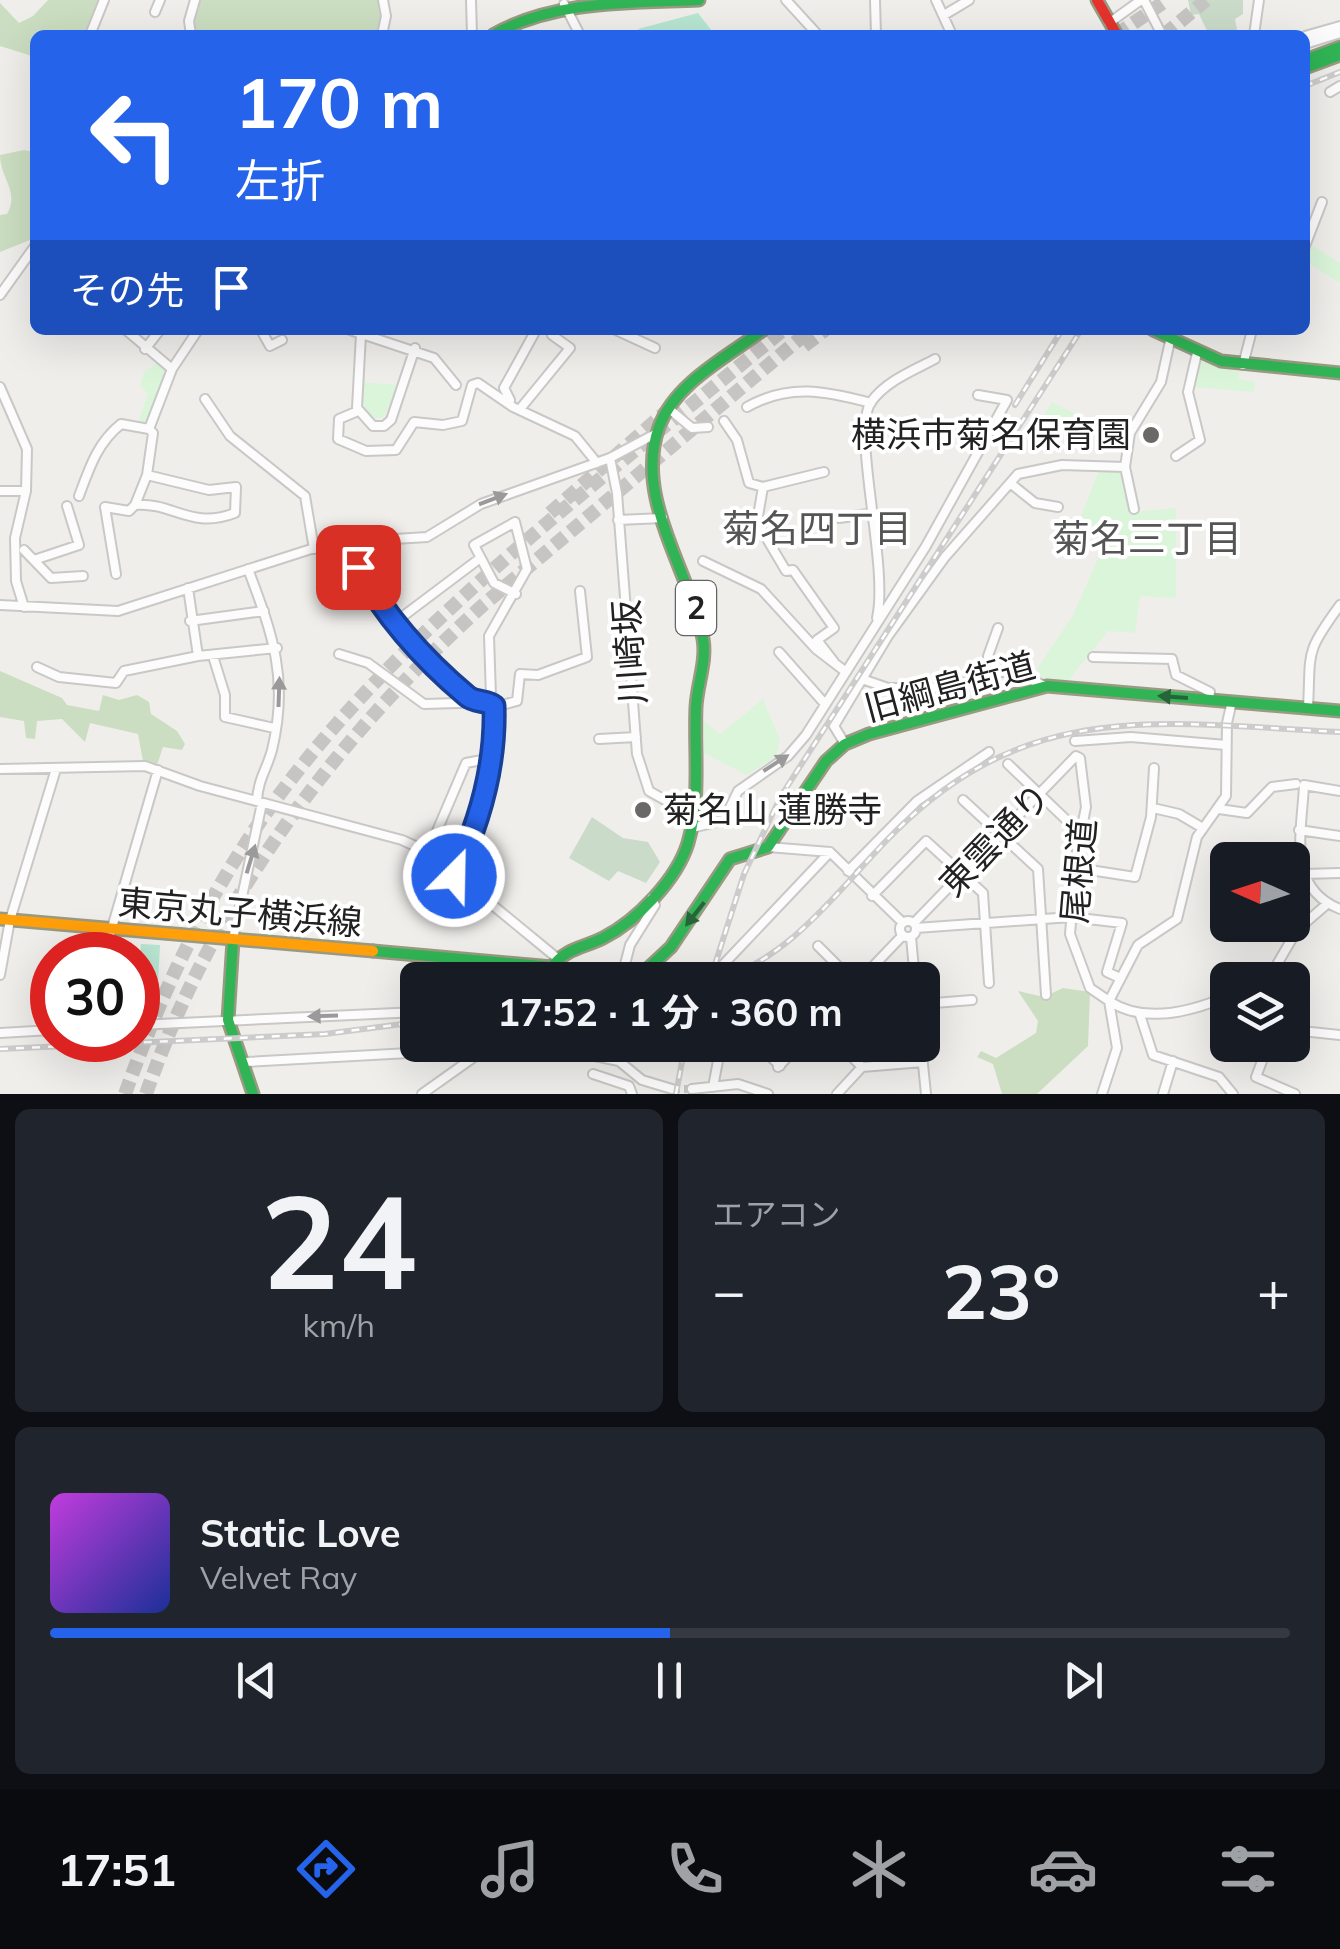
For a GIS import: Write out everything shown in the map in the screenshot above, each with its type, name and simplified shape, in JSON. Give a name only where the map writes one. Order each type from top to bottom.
[{"type":"main road","points":[[499,30],[518,14],[564,2],[699,0]]},
{"type":"main road","points":[[1098,0],[1114,30]]},
{"type":"main road","points":[[1310,55],[1340,47]]},
{"type":"main road","points":[[1310,56],[1340,55]]},
{"type":"main road","name":"東京丸子横浜線","points":[[556,962],[616,930],[652,898],[676,871],[694,823],[696,705],[704,636],[696,608],[675,566],[663,518],[654,468],[657,432],[668,408],[689,383],[757,335]]},
{"type":"main road","points":[[1160,335],[1197,353],[1244,365],[1311,367],[1340,373]]},
{"type":"main road","name":"旧綱島街道","points":[[768,848],[810,780],[845,744],[1047,686],[1340,710]]},
{"type":"main road","points":[[654,962],[686,926],[730,859],[768,848]]},
{"type":"main road","name":"東京丸子横浜線","points":[[5,919],[490,962]]},
{"type":"main road","points":[[232,940],[228,1020],[253,1094]]},
{"type":"street","points":[[92,30],[104,0]]},
{"type":"street","points":[[155,12],[160,0]]},
{"type":"street","points":[[190,30],[195,0]]},
{"type":"street","points":[[383,0],[383,30]]},
{"type":"street","points":[[471,0],[472,30]]},
{"type":"street","points":[[786,0],[813,30]]},
{"type":"street","points":[[875,0],[876,30]]},
{"type":"street","points":[[936,0],[950,30]]},
{"type":"street","points":[[944,15],[969,0]]},
{"type":"street","points":[[1109,23],[1142,0],[1159,30]]},
{"type":"street","points":[[1255,30],[1259,0]]},
{"type":"street","points":[[564,2],[578,30]]},
{"type":"street","points":[[1310,35],[1340,26]]},
{"type":"street","points":[[1310,53],[1340,34]]},
{"type":"street","points":[[1330,92],[1340,86]]},
{"type":"street","points":[[1310,233],[1322,202]]},
{"type":"street","points":[[0,295],[30,253]]},
{"type":"street","points":[[131,335],[172,369]]},
{"type":"street","points":[[145,349],[156,335]]},
{"type":"street","points":[[149,429],[172,369],[195,335]]},
{"type":"street","points":[[264,335],[270,346],[282,340]]},
{"type":"street","points":[[361,335],[358,411],[370,425],[388,424],[416,348]]},
{"type":"street","points":[[365,335],[416,348],[434,358],[456,385]]},
{"type":"street","points":[[518,408],[504,388],[533,335]]},
{"type":"street","points":[[518,408],[570,348],[552,335]]},
{"type":"street","points":[[627,335],[655,348]]},
{"type":"street","points":[[1244,365],[1251,335]]},
{"type":"street","points":[[1134,509],[1125,467],[1130,433],[1161,382],[1170,341]]},
{"type":"street","points":[[1176,456],[1200,440],[1188,392],[1197,353]]},
{"type":"street","points":[[874,627],[881,600],[861,426],[870,403],[911,369],[935,358]]},
{"type":"street","points":[[358,411],[339,419],[336,436],[352,448],[384,452],[401,447],[414,422],[443,425],[462,421],[472,386],[478,383],[575,436],[597,463]]},
{"type":"street","points":[[0,387],[26,439],[26,491],[15,538],[16,581],[24,607]]},
{"type":"street","points":[[747,407],[775,392],[811,390],[870,403]]},
{"type":"street","points":[[694,823],[724,820],[738,791],[788,756],[806,735],[926,546],[1007,400],[993,394],[978,395]]},
{"type":"street","points":[[206,399],[230,436],[304,496],[314,549]]},
{"type":"street","points":[[668,408],[692,428],[708,427]]},
{"type":"street","points":[[724,420],[737,440],[749,483],[763,487],[824,472]]},
{"type":"street","points":[[79,496],[92,457],[114,429],[121,424],[153,433],[146,475],[135,505],[129,511],[105,507],[116,574]]},
{"type":"street","points":[[0,605],[118,611],[314,549],[349,541],[427,537],[480,504],[610,458],[657,432]]},
{"type":"street","name":"川崎坂","points":[[610,458],[636,737],[649,792],[694,823]]},
{"type":"street","points":[[845,744],[834,726],[862,679],[945,557],[1018,474],[1062,466],[1125,467]]},
{"type":"street","points":[[135,505],[154,504],[191,520],[217,520],[235,513],[236,487],[208,490],[146,475]]},
{"type":"street","points":[[1010,483],[1035,503],[1058,506]]},
{"type":"street","points":[[763,487],[757,522],[786,571],[793,570],[834,628],[817,640],[834,662]]},
{"type":"street","points":[[0,491],[26,491]]},
{"type":"street","points":[[34,560],[79,544],[67,506]]},
{"type":"street","points":[[839,518],[874,513]]},
{"type":"street","points":[[618,520],[663,518]]},
{"type":"street","points":[[454,876],[470,842],[494,758],[489,636],[516,594],[527,563],[515,522],[474,545],[494,583],[516,594]]},
{"type":"street","points":[[24,550],[51,578],[83,576]]},
{"type":"street","points":[[394,623],[479,559]]},
{"type":"street","points":[[703,561],[761,589],[816,649],[846,672]]},
{"type":"street","points":[[358,567],[394,623],[470,700]]},
{"type":"street","points":[[232,940],[234,915],[260,829],[260,772],[271,754],[281,688],[277,648],[248,570]]},
{"type":"street","points":[[188,588],[198,656]]},
{"type":"street","points":[[339,654],[368,663],[424,704],[517,701],[520,674],[538,674],[586,656],[580,592]]},
{"type":"street","points":[[1308,708],[1306,667],[1315,637],[1340,605]]},
{"type":"street","points":[[190,621],[264,611]]},
{"type":"street","points":[[988,676],[988,656],[998,628]]},
{"type":"street","points":[[37,668],[55,676],[116,684],[124,671],[198,656],[277,648]]},
{"type":"street","points":[[778,652],[800,681],[826,704]]},
{"type":"street","points":[[212,656],[225,695],[225,717],[274,728]]},
{"type":"street","points":[[1093,657],[1172,659],[1176,675],[1210,692],[1209,699]]},
{"type":"street","points":[[862,679],[888,688],[944,688],[1009,670],[1047,686]]},
{"type":"street","points":[[1210,1004],[1140,1015],[1109,1002],[1138,945],[1177,919],[1202,826],[1226,796],[1226,746],[1232,701]]},
{"type":"street","points":[[598,739],[636,737]]},
{"type":"street","points":[[1075,742],[1131,737],[1226,746]]},
{"type":"street","points":[[848,871],[917,801],[989,752]]},
{"type":"street","name":"東雲通り","points":[[879,962],[1076,756]]},
{"type":"street","name":"尾根道","points":[[1076,756],[1082,763],[1084,783],[1070,934],[1090,988],[1109,1002],[1117,1048],[1102,1094]]},
{"type":"street","points":[[428,852],[466,763],[494,758]]},
{"type":"street","points":[[0,768],[131,764],[402,840],[428,852],[553,962]]},
{"type":"street","points":[[1008,764],[1081,834]]},
{"type":"street","points":[[0,975],[5,919],[56,768]]},
{"type":"street","points":[[1077,868],[1134,877],[1153,808],[1154,768]]},
{"type":"street","points":[[111,932],[158,770]]},
{"type":"street","points":[[1218,809],[1246,813],[1272,786],[1296,784]]},
{"type":"street","points":[[1300,842],[1304,785],[1340,791]]},
{"type":"street","points":[[963,800],[1038,870],[1038,919],[1046,995]]},
{"type":"street","points":[[1153,808],[1179,814],[1202,826]]},
{"type":"street","points":[[1299,830],[1340,836]]},
{"type":"street","points":[[872,896],[926,841],[983,893],[989,983]]},
{"type":"street","points":[[768,848],[830,852],[911,931],[914,962]]},
{"type":"street","points":[[726,962],[830,852]]},
{"type":"street","points":[[1310,874],[1340,873]]},
{"type":"street","points":[[1310,882],[1327,904],[1340,909]]},
{"type":"street","points":[[628,962],[630,946],[650,920],[655,905],[652,898]]},
{"type":"street","points":[[1279,962],[1298,930],[1327,904]]},
{"type":"street","points":[[911,931],[1071,917],[1122,922],[1107,972],[1120,978]]},
{"type":"street","points":[[818,946],[834,962]]},
{"type":"street","points":[[940,1003],[972,1000]]},
{"type":"street","points":[[160,1024],[400,1013]]},
{"type":"street","points":[[1140,1015],[1153,1055],[1219,1078],[1233,1094]]},
{"type":"street","points":[[0,1033],[30,1031]]},
{"type":"street","points":[[1310,1032],[1340,1036]]},
{"type":"street","points":[[245,1062],[400,1052]]},
{"type":"street","points":[[1162,1094],[1173,1061]]},
{"type":"street","points":[[422,1094],[466,1062]]},
{"type":"street","points":[[620,1062],[642,1081],[672,1089]]},
{"type":"street","points":[[712,1086],[717,1062]]},
{"type":"street","points":[[858,1062],[862,1066]]},
{"type":"street","points":[[837,1094],[862,1066],[923,1062],[926,1094]]},
{"type":"street","points":[[1262,1062],[1256,1077],[1295,1094]]},
{"type":"street","points":[[592,1074],[631,1090],[642,1081]]},
{"type":"street","points":[[642,1081],[644,1094]]},
{"type":"street","points":[[692,1089],[738,1084],[768,1094]]},
{"type":"green space","points":[[48,0],[98,0],[89,30],[30,30],[30,55],[0,46],[0,3],[19,23],[33,16]]},
{"type":"green space","points":[[198,0],[380,0],[383,15],[379,30],[194,30],[191,20]]},
{"type":"green space","points":[[1188,0],[1243,0],[1243,14],[1235,19],[1237,30],[1207,30],[1199,14],[1191,15]]},
{"type":"green space","points":[[698,13],[711,30],[639,30]]},
{"type":"green space","points":[[30,151],[30,240],[0,252],[0,215],[7,214],[11,199],[0,155]]},
{"type":"green space","points":[[1312,245],[1340,263],[1340,283],[1310,264]]},
{"type":"green space","points":[[1201,362],[1239,371],[1239,379],[1255,382],[1254,392],[1194,387]]},
{"type":"green space","points":[[157,363],[168,374],[143,426],[138,423],[148,394],[140,385],[144,372]]},
{"type":"green space","points":[[363,382],[398,385],[384,417],[371,419],[364,411]]},
{"type":"green space","points":[[1052,402],[1083,418],[1076,436],[1064,433],[1053,443],[1040,437],[1040,422]]},
{"type":"green space","points":[[1099,470],[1122,471],[1132,512],[1176,508],[1176,598],[1140,596],[1135,633],[1108,631],[1069,680],[1039,682],[1038,667],[1072,617],[1105,543],[1077,527]]},
{"type":"green space","points":[[0,671],[62,698],[67,705],[99,711],[103,695],[119,700],[137,695],[149,702],[151,714],[177,731],[185,744],[182,750],[163,747],[157,765],[143,761],[138,734],[90,723],[85,742],[62,719],[37,721],[35,739],[26,738],[24,721],[0,717]]},
{"type":"green space","points":[[763,699],[780,740],[776,756],[747,775],[704,753],[703,720],[720,734]]},
{"type":"green space","points":[[592,817],[623,838],[648,842],[660,862],[646,883],[618,871],[609,881],[569,858]]},
{"type":"green space","points":[[1063,988],[1090,992],[1088,1046],[1037,1094],[1002,1094],[993,1064],[977,1057],[981,1051],[996,1058],[1036,1033],[1038,1021],[1018,991],[1044,997]]},
{"type":"tunnel","points":[[1123,30],[1167,0]]},
{"type":"tunnel","points":[[1170,30],[1206,0]]},
{"type":"tunnel","points":[[125,1094],[198,924],[255,829],[308,758],[432,625],[572,502],[777,335]]},
{"type":"tunnel","points":[[146,1094],[206,955],[242,891],[327,769],[376,712],[482,606],[804,335]]},
{"type":"tunnel","points":[[804,346],[818,335]]},
{"type":"tunnel","points":[[550,513],[669,409]]},
{"type":"tunnel","points":[[672,1089],[692,1089]]},
{"type":"railway","points":[[1310,84],[1340,72]]},
{"type":"railway","points":[[1015,405],[1059,335]]},
{"type":"railway","points":[[716,962],[744,874],[781,796],[1078,335]]},
{"type":"railway","points":[[757,962],[810,922],[886,841],[938,794],[990,762],[1042,740],[1096,729],[1153,724],[1340,732]]},
{"type":"railway","points":[[0,1049],[325,1034],[400,1024]]},
{"type":"railway","points":[[676,1094],[682,1062]]},
{"type":"traffic: fast","points":[[504,30],[567,9],[699,0]]},
{"type":"traffic: fast","points":[[1310,58],[1340,47]]},
{"type":"traffic: fast","points":[[1310,66],[1340,55]]},
{"type":"traffic: fast","points":[[373,951],[552,967],[569,952],[603,938],[629,921],[675,871],[692,826],[696,707],[704,647],[697,614],[658,508],[653,454],[659,427],[677,397],[756,335]]},
{"type":"traffic: fast","points":[[1164,335],[1221,361],[1340,373]]},
{"type":"traffic: fast","points":[[655,962],[671,947],[730,859],[768,847],[826,761],[845,744],[869,734],[1047,686],[1340,711]]},
{"type":"traffic: fast","points":[[233,940],[228,1020],[253,1094]]},
{"type":"traffic: slow","points":[[0,919],[373,951]]},
{"type":"traffic: jam","points":[[1097,0],[1114,30]]},
{"type":"place","name":"横浜市菊名保育園","points":[[1151,435]]},
{"type":"place","name":"菊名山 蓮勝寺","points":[[643,810]]},
{"type":"district","name":"菊名四丁目","points":[[817,529]]},
{"type":"district","name":"菊名三丁目","points":[[1147,539]]},
{"type":"route","points":[[358,567],[394,623],[470,700],[493,702],[492,764],[470,842],[454,876]]}]
